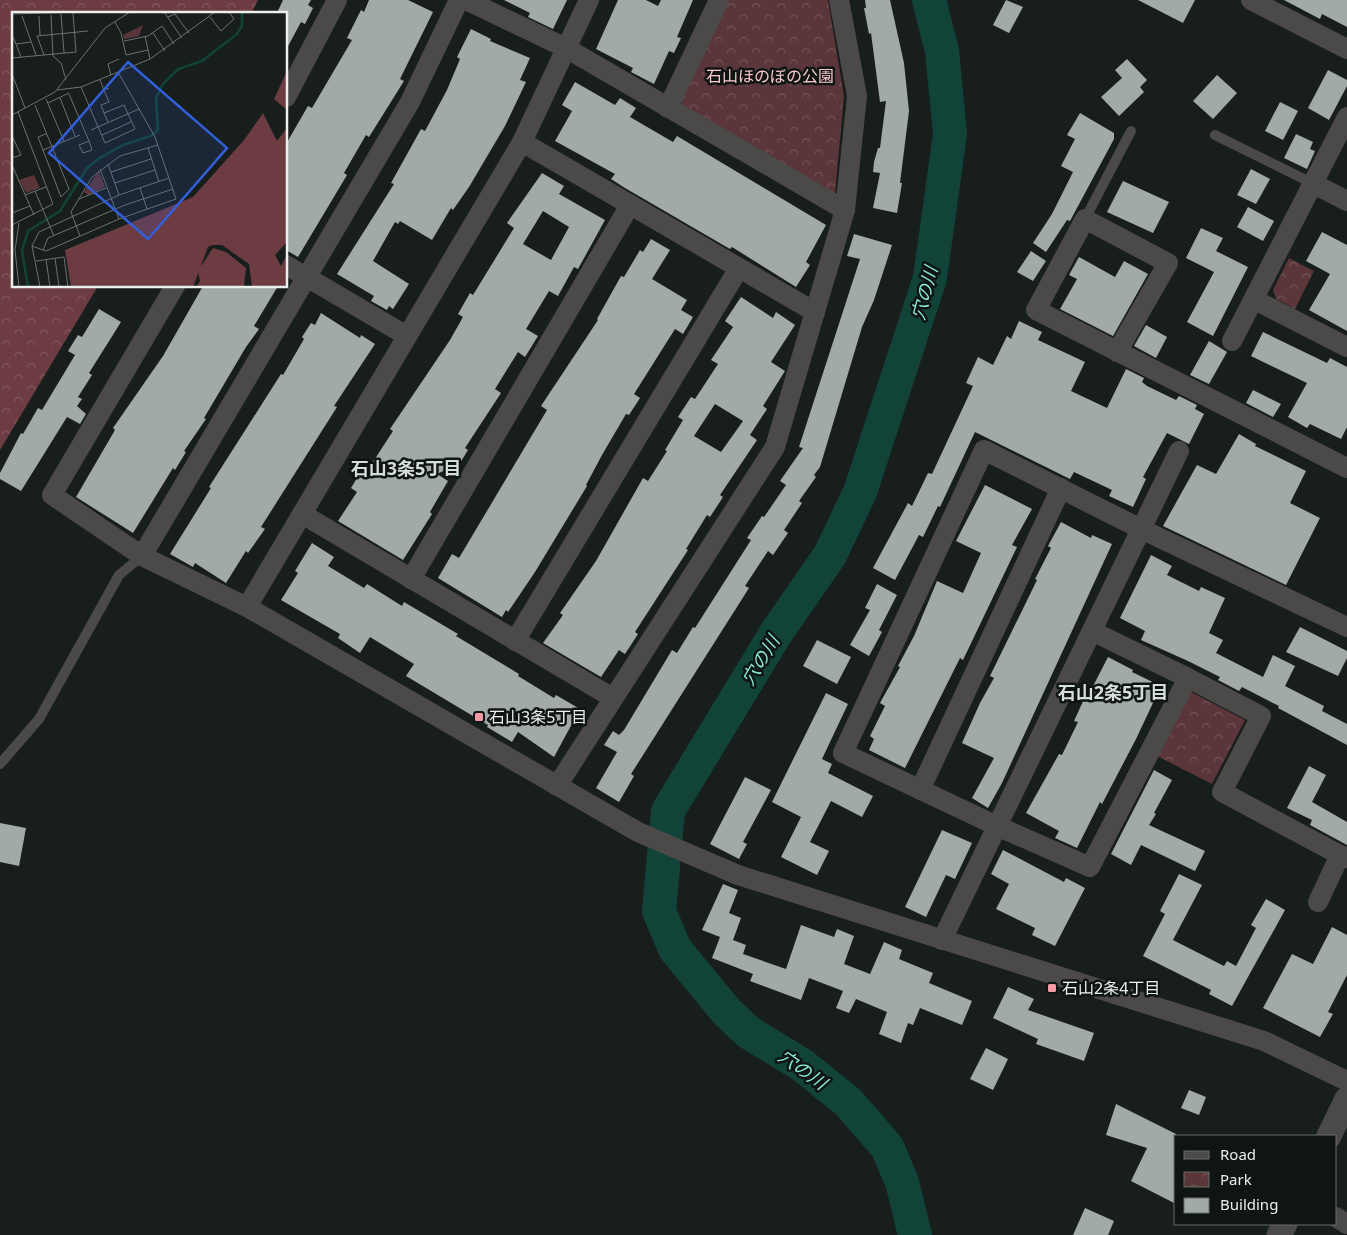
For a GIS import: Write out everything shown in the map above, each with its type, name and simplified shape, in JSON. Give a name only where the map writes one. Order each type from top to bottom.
[{"type":"street","points":[[288,93],[337,0]]},
{"type":"street","points":[[142,556],[410,102],[459,0]]},
{"type":"street","points":[[466,0],[566,48],[845,210]]},
{"type":"street","points":[[247,607],[522,142],[589,0]]},
{"type":"street","points":[[668,108],[719,0]]},
{"type":"street","points":[[557,786],[775,447],[845,210],[857,96],[839,0]]},
{"type":"street","points":[[1251,0],[1347,49]]},
{"type":"street","points":[[1232,341],[1255,300],[1347,117]]},
{"type":"street","points":[[522,142],[815,312]]},
{"type":"street","points":[[1314,184],[1347,201]]},
{"type":"street","points":[[411,579],[630,205]]},
{"type":"street","points":[[1117,352],[1168,263],[1085,220],[1036,310],[1117,352],[1347,468]]},
{"type":"street","points":[[288,266],[407,336]]},
{"type":"street","points":[[515,640],[738,268]]},
{"type":"street","points":[[174,288],[52,495],[142,556],[247,607],[638,832],[738,875],[1264,1041],[1347,1081]]},
{"type":"street","points":[[1255,300],[1347,347]]},
{"type":"street","points":[[1188,678],[1090,867],[843,754],[984,450],[1142,529],[1347,627]]},
{"type":"street","points":[[942,940],[1179,452]]},
{"type":"street","points":[[920,790],[1061,488]]},
{"type":"street","points":[[302,514],[613,698]]},
{"type":"street","points":[[1092,631],[1261,716],[1222,792],[1344,856],[1318,902]]},
{"type":"street","points":[[1329,1135],[1347,1099]]},
{"type":"lane","points":[[1085,220],[1131,131]]},
{"type":"lane","points":[[1215,135],[1314,184]]},
{"type":"lane","points":[[0,764],[40,719],[119,575],[142,556]]},
{"type":"green space","points":[[0,0],[258,0],[252,12],[12,12],[12,288],[97,288],[0,450]]},
{"type":"green space","name":"石山ほのぼの公園","points":[[728,0],[828,0],[844,96],[835,193],[682,107],[682,98]]},
{"type":"green space","points":[[1289,258],[1314,271],[1295,309],[1276,299],[1273,290]]},
{"type":"green space","points":[[1189,691],[1245,720],[1212,784],[1157,756]]},
{"type":"building","points":[[283,0],[311,0],[308,5],[313,8],[305,24],[301,22],[288,46],[288,12],[277,12]]},
{"type":"building","points":[[369,0],[408,0],[433,12],[400,79],[404,81],[369,137],[366,135],[344,173],[347,175],[298,257],[288,251],[288,141],[308,106],[312,108],[352,40],[347,38],[361,10],[364,12]]},
{"type":"building","points":[[504,0],[567,0],[553,29],[528,17],[530,13]]},
{"type":"building","points":[[618,0],[646,0],[658,6],[661,0],[693,0],[677,37],[681,38],[674,53],[669,51],[654,84],[631,72],[633,68],[596,49]]},
{"type":"building","points":[[865,0],[890,0],[904,63],[909,111],[897,213],[873,208],[880,173],[873,172],[874,162],[878,148],[880,148],[886,101],[880,102],[871,33],[869,34],[864,8],[866,8]]},
{"type":"building","points":[[1006,0],[1023,7],[1009,33],[993,25]]},
{"type":"building","points":[[1138,0],[1195,0],[1183,23]]},
{"type":"building","points":[[1284,0],[1347,0],[1347,27],[1322,14],[1320,19]]},
{"type":"building","points":[[471,29],[491,39],[490,41],[530,58],[520,80],[526,82],[505,126],[469,187],[453,210],[451,208],[432,240],[400,221],[398,224],[395,222],[373,261],[409,284],[393,309],[389,306],[387,310],[371,301],[374,296],[337,274],[394,184],[391,183],[421,129],[425,131],[447,90],[460,59],[457,57]]},
{"type":"building","points":[[1127,59],[1147,80],[1140,87],[1144,92],[1119,116],[1101,97],[1122,78],[1115,70]]},
{"type":"building","points":[[1328,70],[1347,80],[1347,86],[1329,120],[1308,108]]},
{"type":"building","points":[[1217,75],[1237,93],[1213,119],[1193,101]]},
{"type":"building","points":[[575,82],[615,105],[620,98],[636,108],[630,117],[673,142],[677,136],[826,225],[806,262],[810,265],[796,287],[732,247],[730,249],[625,188],[611,179],[615,174],[555,141],[572,111],[562,105]]},
{"type":"building","points":[[1280,102],[1298,111],[1283,140],[1265,131]]},
{"type":"building","points":[[1080,113],[1114,133],[1114,139],[1070,221],[1067,220],[1046,252],[1033,243],[1052,214],[1073,172],[1061,166],[1075,139],[1067,135]]},
{"type":"building","points":[[1296,134],[1313,142],[1310,149],[1315,151],[1307,169],[1284,158]]},
{"type":"building","points":[[1251,169],[1270,179],[1256,204],[1237,195]]},
{"type":"building","points":[[542,173],[564,186],[559,194],[605,220],[578,269],[574,267],[558,296],[549,291],[526,329],[538,336],[525,357],[518,352],[495,389],[501,393],[465,448],[468,450],[460,463],[437,474],[448,481],[430,512],[432,514],[403,560],[338,521],[357,492],[351,488],[365,465],[369,468],[393,431],[390,429],[450,340],[463,317],[458,314],[470,293],[473,295],[514,228],[507,223]],"holes":[[[543,211],[569,227],[551,260],[523,244]]]},
{"type":"building","points":[[1123,181],[1169,202],[1153,233],[1107,212]]},
{"type":"building","points":[[1248,207],[1274,221],[1263,241],[1237,227]]},
{"type":"building","points":[[1201,228],[1223,238],[1216,251],[1248,267],[1213,336],[1187,322],[1214,272],[1186,258]]},
{"type":"building","points":[[1322,232],[1347,245],[1347,331],[1309,310],[1330,274],[1306,261]]},
{"type":"building","points":[[854,234],[892,245],[874,300],[862,327],[820,467],[814,475],[816,477],[799,501],[802,503],[784,530],[788,533],[773,555],[768,551],[745,586],[749,588],[631,774],[634,776],[619,802],[596,788],[617,752],[604,745],[613,731],[619,735],[624,730],[672,650],[677,653],[693,627],[695,628],[751,540],[747,538],[786,485],[780,481],[803,448],[799,447],[860,259],[847,256]]},
{"type":"building","points":[[651,239],[670,250],[652,279],[687,300],[681,310],[693,317],[683,334],[675,329],[634,394],[640,398],[629,415],[626,414],[602,455],[587,486],[535,572],[508,612],[506,610],[502,617],[438,578],[452,554],[459,558],[547,410],[541,406],[598,320],[621,276],[624,277],[640,250],[643,252]]},
{"type":"building","points":[[1031,251],[1046,261],[1033,281],[1017,272]]},
{"type":"building","points":[[1079,257],[1115,277],[1124,261],[1148,274],[1113,336],[1060,309],[1077,279],[1069,275]]},
{"type":"building","points":[[202,288],[277,288],[254,326],[259,329],[246,347],[204,418],[206,419],[184,451],[186,452],[175,470],[173,468],[133,533],[76,497],[115,430],[113,428],[163,356]]},
{"type":"building","points":[[741,297],[773,318],[776,312],[795,325],[771,362],[785,371],[763,406],[767,409],[750,435],[757,440],[720,495],[723,497],[710,517],[707,515],[686,549],[688,550],[635,632],[638,634],[625,654],[619,650],[601,677],[543,643],[563,615],[560,613],[596,561],[643,478],[648,481],[667,451],[665,450],[683,420],[678,417],[691,397],[695,399],[718,364],[711,360],[733,327],[725,321]],"holes":[[[715,404],[743,421],[721,452],[694,436]]]},
{"type":"building","points":[[99,309],[121,322],[89,373],[92,375],[78,397],[82,399],[77,406],[86,414],[80,424],[67,417],[21,491],[0,479],[0,473],[21,433],[23,434],[38,408],[42,410],[75,355],[68,351],[78,335],[82,337]]},
{"type":"building","points":[[321,313],[360,338],[361,335],[375,344],[334,406],[337,407],[261,527],[265,529],[248,553],[246,551],[226,583],[195,563],[193,567],[170,554],[211,488],[209,487],[281,374],[283,375],[304,339],[302,337],[311,323],[315,325]]},
{"type":"building","points":[[1019,321],[1042,332],[1038,340],[1085,362],[1071,391],[1107,408],[1126,369],[1144,378],[1142,382],[1147,386],[1176,400],[1179,396],[1197,405],[1195,409],[1204,414],[1189,444],[1167,433],[1143,477],[1146,479],[1133,507],[1109,496],[1112,490],[1074,472],[1070,479],[975,432],[940,507],[938,506],[923,537],[919,535],[895,580],[873,568],[908,503],[912,506],[928,473],[932,474],[973,386],[966,383],[978,357],[993,365],[1007,336],[1011,339]]},
{"type":"building","points":[[1146,325],[1167,337],[1156,358],[1134,346]]},
{"type":"building","points":[[1263,332],[1327,363],[1330,358],[1347,367],[1347,427],[1341,439],[1310,424],[1307,428],[1288,417],[1307,383],[1251,356]]},
{"type":"building","points":[[1209,341],[1227,352],[1209,384],[1190,375]]},
{"type":"building","points":[[1253,390],[1281,404],[1273,417],[1246,403]]},
{"type":"building","points":[[1239,434],[1256,444],[1255,446],[1306,471],[1290,503],[1320,518],[1286,585],[1163,526],[1197,465],[1216,474]]},
{"type":"building","points":[[985,485],[1032,509],[1012,545],[1017,547],[963,660],[960,658],[905,768],[869,750],[874,739],[870,736],[885,706],[880,703],[900,667],[898,666],[914,636],[937,581],[963,593],[981,553],[956,541]]},
{"type":"building","points":[[1061,522],[1091,538],[1092,535],[1112,544],[1002,783],[988,808],[972,798],[994,758],[962,743],[980,703],[994,678],[990,676],[1037,580],[1035,579],[1051,548],[1048,546]]},
{"type":"building","points":[[312,543],[334,557],[328,566],[364,588],[367,584],[402,606],[404,602],[458,634],[456,636],[519,674],[518,676],[554,698],[556,695],[580,709],[554,757],[518,732],[512,742],[487,727],[488,725],[406,676],[414,664],[370,637],[360,653],[338,638],[340,634],[281,600],[298,573],[295,571]]},
{"type":"building","points":[[1151,555],[1172,566],[1167,575],[1199,591],[1201,587],[1225,598],[1209,633],[1223,640],[1216,653],[1263,677],[1273,655],[1295,666],[1285,686],[1324,706],[1322,711],[1347,724],[1347,745],[1242,687],[1239,691],[1218,680],[1220,677],[1141,640],[1145,631],[1120,618]]},
{"type":"building","points":[[877,584],[897,595],[879,630],[882,632],[869,656],[850,645],[870,610],[865,608]]},
{"type":"building","points":[[1300,627],[1347,651],[1347,658],[1338,676],[1286,652]]},
{"type":"building","points":[[817,640],[851,657],[837,684],[803,666]]},
{"type":"building","points":[[1108,657],[1133,670],[1132,672],[1161,686],[1136,739],[1102,804],[1100,802],[1077,848],[1055,838],[1059,831],[1026,813],[1059,754],[1062,755],[1078,722],[1074,721],[1085,697],[1087,698]]},
{"type":"building","points":[[826,693],[848,704],[822,759],[832,764],[828,773],[873,796],[862,817],[831,801],[810,842],[829,851],[817,875],[781,857],[801,817],[772,802]]},
{"type":"building","points":[[1309,766],[1326,775],[1312,802],[1347,822],[1347,845],[1310,825],[1312,820],[1287,808]]},
{"type":"building","points":[[1154,770],[1172,780],[1149,825],[1205,851],[1195,871],[1141,845],[1131,865],[1111,854]]},
{"type":"building","points":[[745,777],[771,790],[743,842],[747,844],[739,859],[710,844]]},
{"type":"building","points":[[0,823],[26,828],[19,866],[0,862]]},
{"type":"building","points":[[942,830],[972,843],[955,879],[946,875],[926,917],[905,907]]},
{"type":"building","points":[[1003,850],[1064,882],[1066,878],[1085,888],[1055,946],[1032,935],[1035,928],[996,909],[1009,884],[991,874]]},
{"type":"building","points":[[1179,874],[1202,885],[1173,940],[1224,966],[1227,961],[1236,966],[1256,928],[1251,925],[1266,899],[1285,910],[1232,1006],[1209,994],[1211,990],[1143,956],[1165,914],[1160,911]]},
{"type":"building","points":[[723,884],[738,890],[729,913],[741,918],[733,940],[746,945],[743,954],[786,969],[801,925],[834,937],[837,929],[854,936],[844,964],[870,974],[884,942],[902,950],[899,959],[933,973],[929,983],[972,1001],[962,1025],[920,1008],[913,1025],[908,1023],[901,1043],[879,1034],[887,1012],[856,999],[849,1013],[836,1008],[843,991],[809,978],[801,1000],[750,981],[753,974],[712,958],[720,937],[702,930]]},
{"type":"building","points":[[1332,927],[1347,935],[1347,975],[1328,1012],[1333,1014],[1320,1037],[1263,1008],[1292,954],[1313,964]]},
{"type":"building","points":[[1008,987],[1034,999],[1028,1010],[1094,1033],[1084,1061],[1036,1044],[1038,1039],[993,1018]]},
{"type":"building","points":[[986,1048],[1008,1059],[993,1090],[970,1079]]},
{"type":"building","points":[[1189,1090],[1206,1097],[1199,1115],[1181,1108]]},
{"type":"building","points":[[1116,1104],[1176,1134],[1174,1135],[1174,1203],[1131,1181],[1147,1148],[1106,1135]]},
{"type":"building","points":[[1085,1208],[1114,1221],[1108,1235],[1073,1235]]},
{"type":"waterway","name":"穴の川","points":[[915,1235],[902,1182],[887,1147],[848,1102],[802,1065],[748,1032],[726,1011],[675,949],[659,911],[668,811],[776,633],[830,555],[860,492],[930,278],[950,134],[942,51],[929,0]]},
{"type":"place","name":"石山3条5丁目","points":[[479,717]]},
{"type":"place","name":"石山2条4丁目","points":[[1052,988]]},
{"type":"district","name":"石山3条5丁目","points":[[406,468]]},
{"type":"district","name":"石山2条5丁目","points":[[1113,692]]}]
